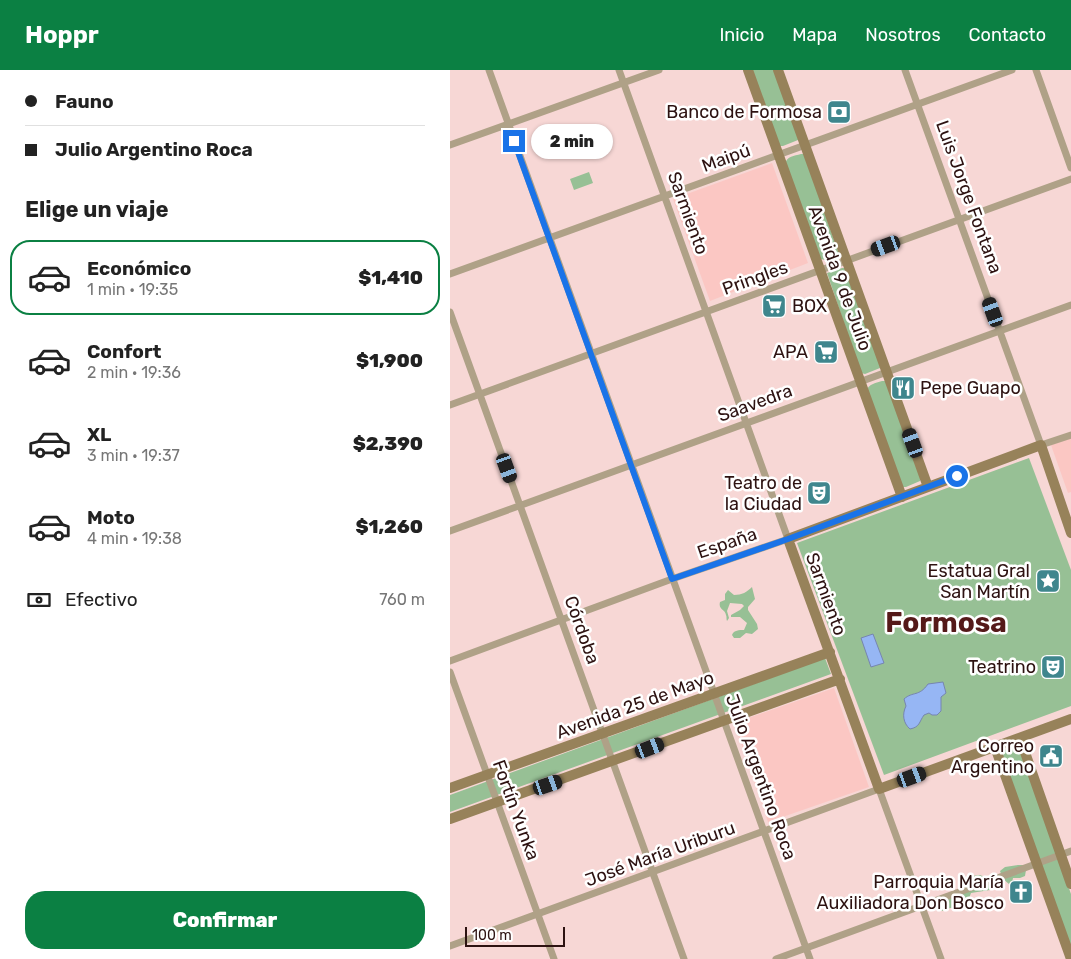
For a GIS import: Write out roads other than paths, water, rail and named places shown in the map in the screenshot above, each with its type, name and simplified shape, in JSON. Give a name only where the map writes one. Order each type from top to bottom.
[{"type":"main road","name":"Avenida 9 de Julio","points":[[748,70],[902,496]]},
{"type":"main road","name":"Avenida 9 de Julio","points":[[778,70],[928,487]]},
{"type":"main road","name":"España","points":[[788,539],[1041,445]]},
{"type":"main road","name":"Luis Jorge Fontana","points":[[1041,445],[1071,533]]},
{"type":"main road","name":"Sarmiento","points":[[788,539],[879,789]]},
{"type":"main road","name":"Avenida 25 de Mayo","points":[[450,788],[830,652]]},
{"type":"main road","points":[[450,820],[840,679]]},
{"type":"main road","points":[[879,789],[1071,720]]},
{"type":"main road","points":[[1020,738],[1071,884]]},
{"type":"main road","points":[[995,747],[1071,959]]},
{"type":"street","name":"Julio Argentino Roca","points":[[488,70],[810,959]]},
{"type":"street","name":"Sarmiento","points":[[619,70],[788,539]]},
{"type":"street","points":[[450,145],[659,70]]},
{"type":"street","name":"Luis Jorge Fontana","points":[[905,70],[1041,445]]},
{"type":"street","name":"Maipú","points":[[450,274],[1012,70]]},
{"type":"street","points":[[1036,70],[1071,168]]},
{"type":"street","name":"Pringles","points":[[450,405],[1071,179]]},
{"type":"street","name":"Saavedra","points":[[450,530],[1071,305]]},
{"type":"street","name":"Córdoba","points":[[450,312],[604,733],[684,959]]},
{"type":"street","name":"España","points":[[1041,445],[1071,434]]},
{"type":"street","name":"España","points":[[450,661],[672,579],[788,539]]},
{"type":"street","name":"Fortín Yunka","points":[[450,672],[554,959]]},
{"type":"street","name":"Sarmiento","points":[[879,789],[941,959]]},
{"type":"street","name":"José María Uriburu","points":[[450,946],[879,789]]},
{"type":"street","points":[[776,959],[1071,851]]},
{"type":"water","points":[[873,634],[884,663],[871,667],[861,638]]},
{"type":"water","points":[[943,682],[946,693],[941,697],[941,711],[937,715],[929,713],[924,715],[918,726],[910,729],[904,718],[906,706],[904,699],[922,691],[928,684]]},
{"type":"place","name":"Banco de Formosa","points":[[839,112]]},
{"type":"place","name":"BOX","points":[[774,306]]},
{"type":"place","name":"APA","points":[[826,352]]},
{"type":"place","name":"Pepe Guapo","points":[[903,388]]},
{"type":"place","name":"Teatro de la Ciudad","points":[[819,493]]},
{"type":"place","name":"Estatua Gral San Martín","points":[[1048,581]]},
{"type":"place","name":"Teatrino","points":[[1053,667]]},
{"type":"place","name":"Correo Argentino","points":[[1051,756]]},
{"type":"place","name":"Parroquia María Auxiliadora Don Bosco","points":[[1021,892]]},
{"type":"district","name":"Formosa","points":[[946,622]]}]
